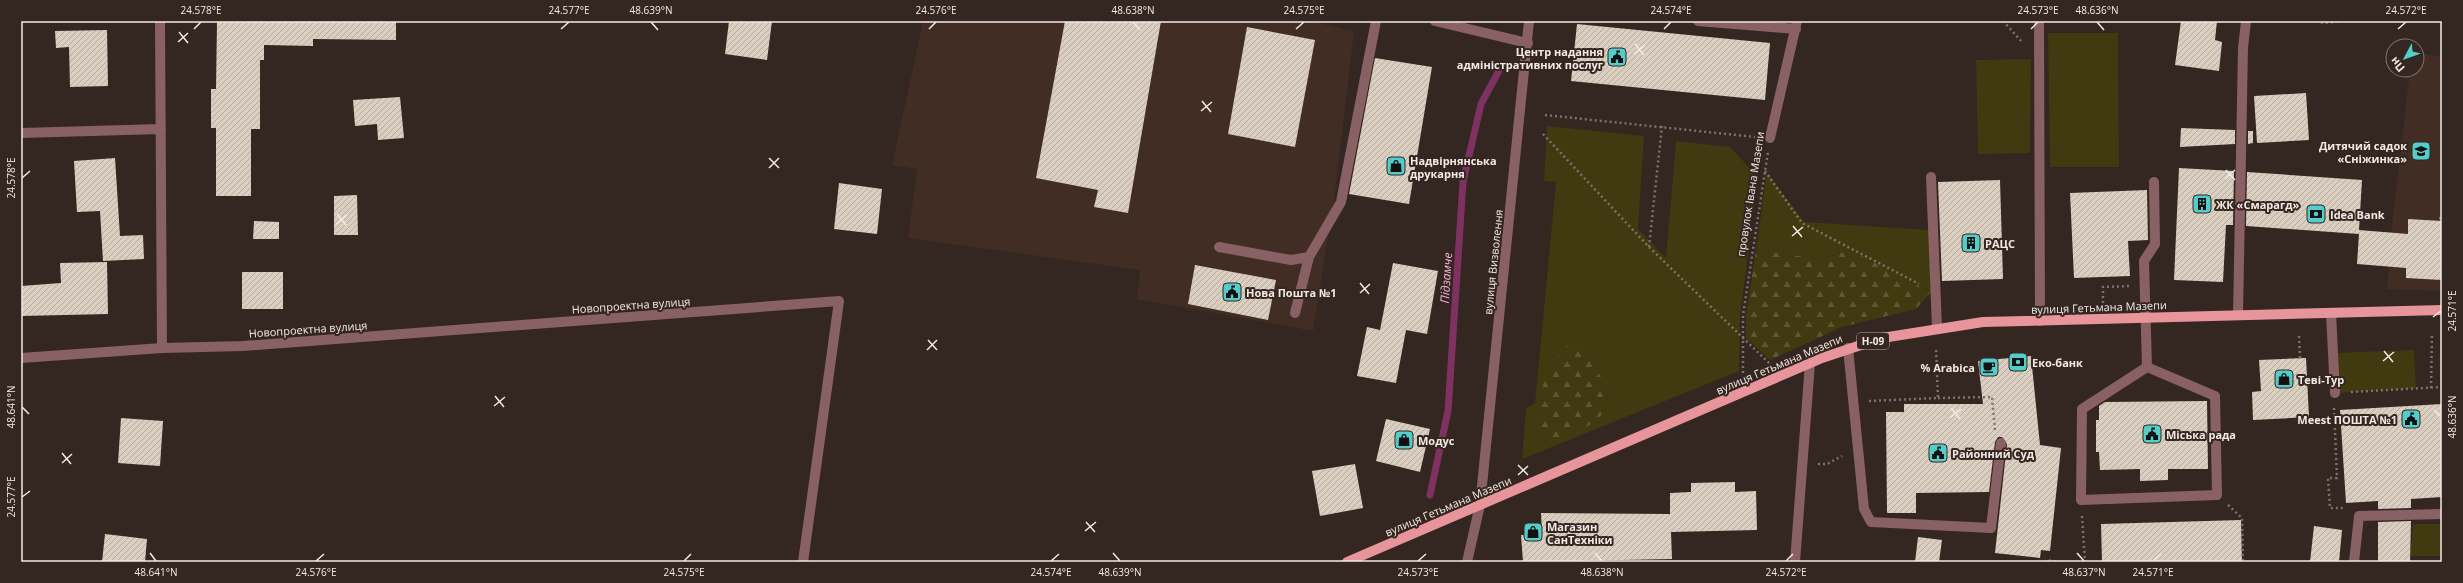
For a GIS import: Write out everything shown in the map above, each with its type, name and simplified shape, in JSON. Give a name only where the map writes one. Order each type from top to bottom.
[{"type":"main road","name":"вулиця Гетьмана Мазепи","points":[[1348,562],[1810,363],[1848,348],[1882,338],[1937,328],[1983,322],[2442,310]]},
{"type":"street","points":[[160,21],[162,348]]},
{"type":"street","points":[[1295,313],[1309,257],[1341,202],[1376,21]]},
{"type":"street","points":[[1435,21],[1528,43]]},
{"type":"street","name":"вулиця Визволення","points":[[1468,562],[1480,505],[1528,43],[1529,21]]},
{"type":"street","points":[[1698,21],[1796,25]]},
{"type":"street","points":[[2039,21],[2040,320]]},
{"type":"street","points":[[2238,315],[2243,48],[2246,21]]},
{"type":"street","name":"провулок Івана Мазепи","points":[[1770,138],[1796,25]]},
{"type":"street","points":[[21,133],[160,129]]},
{"type":"street","points":[[1931,177],[1937,328]]},
{"type":"street","points":[[2146,367],[2144,261],[2155,244],[2154,182]]},
{"type":"street","points":[[1219,247],[1291,260],[1309,257]]},
{"type":"street","name":"Новопроектна вулиця","points":[[21,358],[162,348],[243,346],[839,301],[803,562]]},
{"type":"street","points":[[2331,313],[2335,393]]},
{"type":"street","points":[[1848,348],[1864,509],[1871,522],[1991,528],[2001,443]]},
{"type":"street","points":[[1795,562],[1810,363]]},
{"type":"street","points":[[2146,367],[2215,396],[2217,495],[2081,500],[2082,409],[2146,367]]},
{"type":"street","points":[[2354,562],[2359,516],[2442,514]]},
{"type":"path","points":[[2316,21],[2324,23],[2342,21]]},
{"type":"path","points":[[1545,115],[1770,138]]},
{"type":"path","points":[[1649,247],[1662,126]]},
{"type":"path","points":[[1543,134],[1649,247],[1769,363]]},
{"type":"path","name":"провулок Івана Мазепи","points":[[1743,373],[1743,315],[1770,138]]},
{"type":"path","points":[[1765,171],[1802,223],[1920,285]]},
{"type":"path","points":[[2104,305],[2103,286],[2144,285]]},
{"type":"path","points":[[2431,388],[2432,334]]},
{"type":"path","points":[[2299,336],[2300,358]]},
{"type":"path","points":[[1936,348],[1938,398]]},
{"type":"path","points":[[2359,516],[2347,508],[2330,508],[2328,478],[2337,478],[2333,411],[2336,404],[2335,393],[2442,387]]},
{"type":"path","points":[[1853,402],[1992,397],[1995,431],[2001,443]]},
{"type":"path","points":[[1803,462],[1827,464],[1858,447]]},
{"type":"path","points":[[2217,495],[2242,518],[2243,562]]},
{"type":"path","points":[[2081,500],[2084,562]]},
{"type":"path","points":[[2045,562],[2046,560],[2061,562]]},
{"type":"shaded area","points":[[923,21],[1309,21],[1354,31],[1335,194],[1313,331],[1137,299],[1140,270],[908,238],[917,169],[892,165]]},
{"type":"shaded area","name":"Дитячий садок «Сніжинка»","points":[[2425,54],[2442,57],[2442,291],[2387,289],[2391,233],[2409,78],[2425,78]]},
{"type":"green space","points":[[2048,33],[2118,33],[2119,167],[2050,167]]},
{"type":"green space","points":[[2031,59],[2030,153],[1978,154],[1976,60]]},
{"type":"green space","points":[[1547,126],[1644,136],[1638,229],[1666,258],[1676,141],[1730,147],[1758,177],[1740,317],[1739,371],[1522,459],[1526,408],[1535,403],[1556,182],[1544,181]]},
{"type":"green space","points":[[1767,172],[1804,222],[1929,230],[1931,292],[1850,250],[1822,259],[1756,250]]},
{"type":"green space","points":[[1756,250],[1822,259],[1850,250],[1931,292],[1916,309],[1842,327],[1770,360],[1746,338],[1746,315]]},
{"type":"green space","points":[[1567,346],[1585,353],[1611,392],[1606,408],[1600,416],[1587,427],[1564,438],[1549,441],[1540,433],[1540,407],[1545,372]]},
{"type":"green space","points":[[2414,350],[2416,388],[2335,393],[2333,353]]},
{"type":"green space","points":[[2413,524],[2442,524],[2442,556],[2410,556]]},
{"type":"building","points":[[217,21],[396,21],[396,40],[313,39],[313,46],[264,45],[264,60],[260,60],[260,129],[251,129],[251,196],[216,196],[216,128],[211,128],[211,89],[216,89]]},
{"type":"building","points":[[729,21],[772,21],[767,60],[725,54]]},
{"type":"building","points":[[1065,21],[1161,21],[1128,213],[1094,207],[1098,190],[1036,178]]},
{"type":"building","points":[[2181,21],[2217,21],[2215,40],[2222,42],[2219,71],[2175,65]]},
{"type":"building","points":[[1577,24],[1770,43],[1765,100],[1571,81]]},
{"type":"building","points":[[1247,27],[1315,40],[1295,147],[1228,134]]},
{"type":"building","points":[[107,30],[108,86],[70,87],[69,47],[56,48],[55,31]]},
{"type":"building","points":[[1375,58],[1432,67],[1409,204],[1349,194]]},
{"type":"building","points":[[2306,93],[2309,140],[2257,143],[2254,96]]},
{"type":"building","points":[[400,97],[404,138],[378,140],[377,124],[355,126],[353,100]]},
{"type":"building","points":[[2181,128],[2235,130],[2235,144],[2180,147]]},
{"type":"building","points":[[2248,131],[2253,131],[2253,143],[2248,144]]},
{"type":"building","points":[[115,158],[120,236],[143,235],[144,259],[103,261],[100,211],[77,212],[74,161]]},
{"type":"building","name":"ЖК «Смарагд»","points":[[2179,168],[2234,171],[2233,225],[2226,225],[2223,282],[2174,280]]},
{"type":"building","points":[[2247,172],[2362,180],[2359,230],[2408,234],[2408,219],[2442,221],[2442,280],[2406,278],[2406,268],[2357,264],[2359,234],[2246,226]]},
{"type":"building","name":"РАЦС","points":[[2000,180],[2003,279],[1942,281],[1938,182]]},
{"type":"building","points":[[839,183],[882,189],[877,234],[834,229]]},
{"type":"building","points":[[2147,190],[2148,240],[2128,241],[2130,276],[2074,278],[2070,193]]},
{"type":"building","points":[[357,195],[358,235],[334,235],[334,196]]},
{"type":"building","points":[[254,221],[279,222],[279,239],[253,239]]},
{"type":"building","points":[[107,262],[108,314],[21,316],[21,286],[61,283],[60,263]]},
{"type":"building","points":[[1393,263],[1438,271],[1427,334],[1406,330],[1396,383],[1357,376],[1367,327],[1380,330]]},
{"type":"building","name":"Нова Пошта №1","points":[[1195,265],[1276,280],[1268,320],[1188,304]]},
{"type":"building","points":[[242,272],[283,272],[283,309],[242,309]]},
{"type":"building","points":[[2031,356],[2040,445],[2061,448],[2050,551],[2041,550],[2040,558],[1995,553],[2007,444],[2002,437],[1998,437],[1995,442],[1989,492],[1916,493],[1916,513],[1887,513],[1886,412],[1904,412],[1904,404],[1983,404],[1978,361]]},
{"type":"building","points":[[2306,358],[2309,417],[2253,420],[2252,392],[2261,391],[2259,360]]},
{"type":"building","name":"Міська рада","points":[[2207,401],[2208,469],[2168,469],[2168,480],[2140,481],[2140,469],[2100,470],[2099,452],[2096,452],[2096,420],[2099,420],[2099,406],[2105,402]]},
{"type":"building","points":[[2442,404],[2442,497],[2411,499],[2411,508],[2378,509],[2378,501],[2346,503],[2340,410]]},
{"type":"building","points":[[121,418],[163,421],[160,466],[118,463]]},
{"type":"building","name":"Модус","points":[[1386,419],[1430,429],[1420,472],[1376,461]]},
{"type":"building","points":[[1355,464],[1363,508],[1320,516],[1312,471]]},
{"type":"building","points":[[1735,482],[1735,492],[1756,491],[1757,530],[1671,532],[1672,559],[1523,562],[1521,535],[1542,534],[1541,513],[1670,514],[1670,493],[1691,492],[1691,483]]},
{"type":"building","points":[[2241,520],[2242,562],[2102,562],[2101,524]]},
{"type":"building","points":[[2411,521],[2410,562],[2378,562],[2378,522]]},
{"type":"building","points":[[2314,526],[2342,530],[2339,562],[2310,562]]},
{"type":"building","points":[[105,534],[147,539],[145,562],[102,562]]},
{"type":"building","points":[[1918,537],[1942,540],[1939,562],[1915,562]]},
{"type":"waterway","name":"Підзамче","points":[[1430,495],[1448,411],[1463,182],[1481,104],[1501,67]]},
{"type":"place","name":"Центр надання адміністративних послуг","points":[[1617,57]]},
{"type":"place","name":"Дитячий садок «Сніжинка»","points":[[2421,151]]},
{"type":"place","name":"Надвірнянська друкарня","points":[[1396,166]]},
{"type":"place","name":"ЖК «Смарагд»","points":[[2202,204]]},
{"type":"place","name":"Idea Bank","points":[[2316,214]]},
{"type":"place","name":"РАЦС","points":[[1971,243]]},
{"type":"place","name":"Нова Пошта №1","points":[[1232,292]]},
{"type":"place","name":"Еко-банк","points":[[2018,362]]},
{"type":"place","name":"% Arabica","points":[[1989,367]]},
{"type":"place","name":"Теві-Тур","points":[[2284,379]]},
{"type":"place","name":"Meest ПОШТА №1","points":[[2411,419]]},
{"type":"place","name":"Міська рада","points":[[2152,434]]},
{"type":"place","name":"Модус","points":[[1404,440]]},
{"type":"place","name":"Районний Суд","points":[[1938,453]]},
{"type":"place","name":"Магазин СанТехніки","points":[[1533,532]]}]
